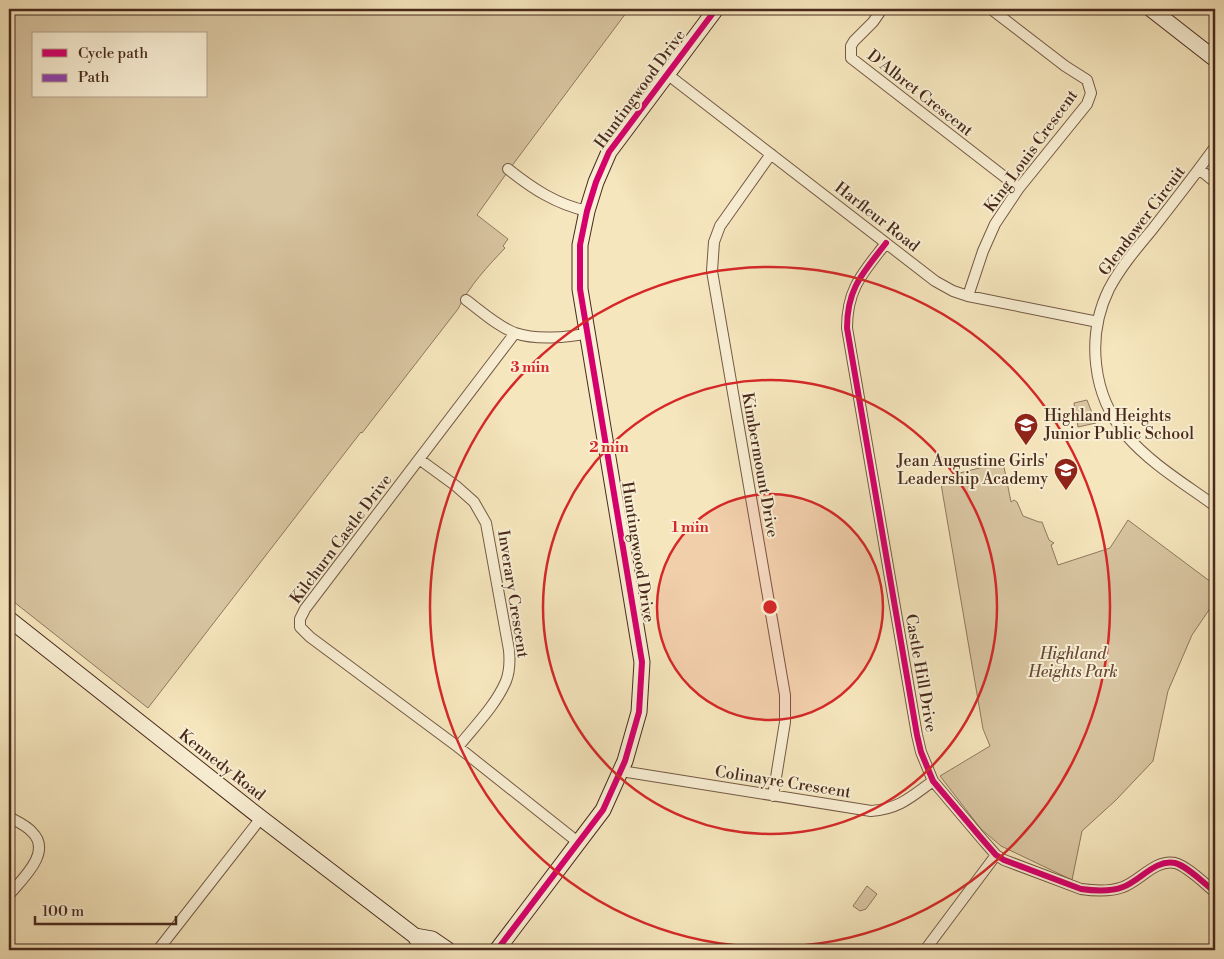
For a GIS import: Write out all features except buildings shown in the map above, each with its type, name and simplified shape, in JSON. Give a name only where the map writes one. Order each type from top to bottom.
[{"type":"street","name":"Huntingwood Drive","points":[[497,950],[603,810],[621,771],[639,712],[642,662],[580,289],[580,245],[587,211],[596,182],[609,152],[716,9]]},
{"type":"street","name":"D'Albret Crescent","points":[[882,9],[854,41],[851,46],[851,58],[1019,188]]},
{"type":"street","name":"King Louis Crescent","points":[[968,296],[983,251],[995,224],[1019,188],[1087,104],[1091,93],[1086,80],[991,9]]},
{"type":"street","points":[[1151,9],[1215,58]]},
{"type":"street","name":"Harfleur Road","points":[[667,74],[935,281],[953,291],[968,296],[1098,322]]},
{"type":"street","name":"Glendower Circuit","points":[[1215,146],[1125,263],[1109,289],[1098,322],[1095,350],[1097,371],[1106,402],[1127,436],[1149,457],[1215,506]]},
{"type":"street","name":"Kimbermount Drive","points":[[771,154],[720,226],[714,242],[712,271],[784,695],[784,722],[774,796]]},
{"type":"street","points":[[508,169],[532,188],[567,207],[587,211]]},
{"type":"street","points":[[1199,169],[1215,182]]},
{"type":"street","name":"Castle Hill Drive","points":[[886,243],[854,286],[847,312],[847,328],[920,752],[933,781],[996,855],[1004,860],[1081,889],[1094,891],[1123,887],[1138,880],[1158,864],[1175,863],[1183,866],[1215,892]]},
{"type":"street","points":[[466,300],[515,332],[526,335],[561,337],[588,333]]},
{"type":"street","name":"Kilchurn Castle Drive","points":[[515,332],[305,609],[300,620],[300,627],[579,843]]},
{"type":"street","name":"Inverary Crescent","points":[[419,460],[456,486],[474,502],[486,523],[509,650],[509,671],[506,681],[495,699],[458,748]]},
{"type":"street","name":"Kennedy Road","points":[[9,619],[261,818],[415,936],[423,950]]},
{"type":"street","name":"Colinayre Crescent","points":[[621,771],[734,788],[871,812],[889,810],[933,781]]},
{"type":"street","points":[[9,817],[31,831],[38,840],[40,847],[34,865],[9,895]]},
{"type":"street","points":[[158,950],[261,818]]},
{"type":"street","points":[[925,950],[996,855]]},
{"type":"street","name":"Kennedy Road","points":[[415,936],[432,939],[448,950]]},
{"type":"green space","points":[[9,9],[629,9],[477,215],[508,239],[503,246],[505,248],[473,284],[458,309],[148,708],[9,598]]},
{"type":"green space","points":[[1087,400],[1096,423],[1078,427],[1074,403]]},
{"type":"green space","name":"Highland Heights Park","points":[[1003,462],[1011,502],[1014,500],[1017,502],[1023,516],[1042,522],[1049,540],[1054,543],[1051,545],[1058,565],[1110,548],[1128,520],[1215,585],[1215,601],[1192,635],[1168,691],[1153,761],[1116,800],[1082,831],[1072,880],[1001,846],[981,829],[940,776],[990,746],[983,729],[940,478]]},
{"type":"green space","points":[[867,886],[877,894],[866,909],[860,911],[853,906]]},
{"type":"cycle path","points":[[497,950],[603,810],[625,761],[639,712],[642,662],[580,289],[580,245],[587,211],[596,182],[609,152],[716,9]]},
{"type":"cycle path","points":[[886,243],[853,291],[847,328],[917,735],[921,752],[933,781],[996,855],[1004,860],[1081,889],[1097,891],[1123,887],[1154,867],[1161,864],[1175,863],[1190,871],[1215,892]]},
{"type":"place","name":"Highland Heights Junior Public School","points":[[1026,446]]},
{"type":"place","name":"Jean Augustine Girls' Leadership Academy","points":[[1066,491]]}]
